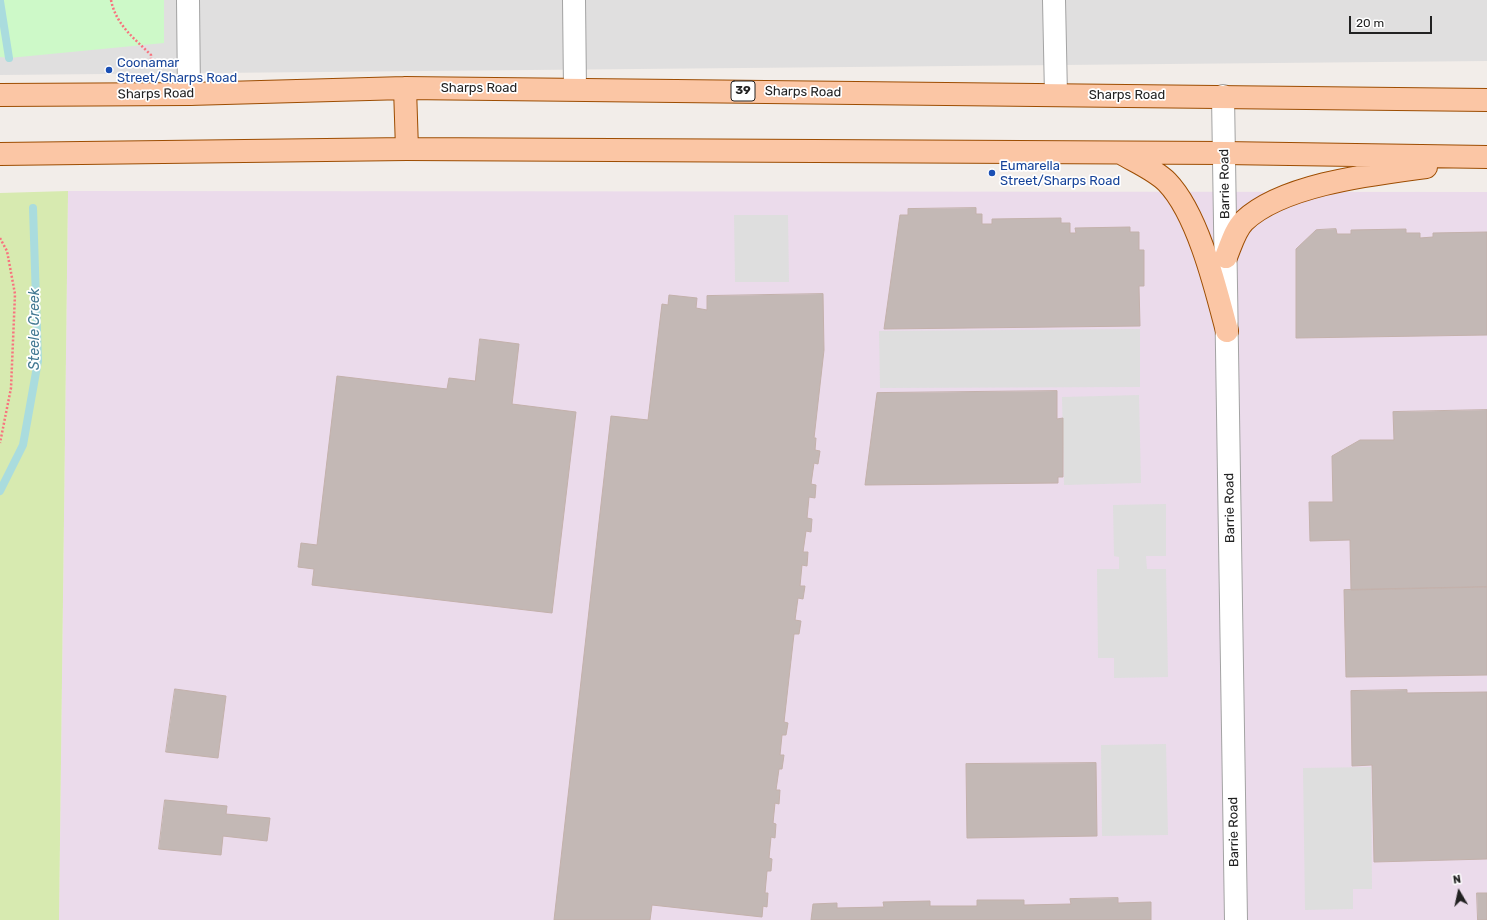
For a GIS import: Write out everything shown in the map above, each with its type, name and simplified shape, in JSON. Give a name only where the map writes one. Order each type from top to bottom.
[{"type":"main road","name":"Sharps Road","points":[[0,95],[151,95],[405,88],[1487,100]]},
{"type":"main road","points":[[405,88],[407,149]]},
{"type":"main road","points":[[0,154],[407,149],[1224,153],[1487,158]]},
{"type":"main road","points":[[1120,153],[1167,182],[1187,210],[1211,273],[1227,331]]},
{"type":"main road","points":[[1226,257],[1236,234],[1244,222],[1270,203],[1319,185],[1401,170],[1487,158]]},
{"type":"street","points":[[188,0],[189,94]]},
{"type":"street","points":[[574,0],[575,89]]},
{"type":"street","points":[[1054,0],[1056,95]]},
{"type":"street","name":"Barrie Road","points":[[1223,96],[1236,920]]},
{"type":"path","points":[[111,0],[114,13],[122,26],[151,55],[151,95]]},
{"type":"path","points":[[0,238],[7,251],[15,294],[11,388],[0,443]]},
{"type":"shaded area","points":[[0,0],[1487,0],[1487,61],[0,75]]},
{"type":"shaded area","points":[[68,191],[1487,192],[1487,920],[59,920]]},
{"type":"shaded area","points":[[734,215],[788,215],[789,282],[735,282]]},
{"type":"shaded area","points":[[1140,329],[1140,387],[880,388],[879,331]]},
{"type":"shaded area","points":[[1139,395],[1141,483],[1064,485],[1062,397]]},
{"type":"shaded area","points":[[1166,504],[1166,556],[1146,556],[1147,569],[1166,569],[1168,677],[1114,678],[1114,658],[1098,658],[1097,569],[1119,569],[1119,557],[1114,556],[1113,505]]},
{"type":"shaded area","points":[[1166,744],[1168,835],[1102,836],[1101,745]]},
{"type":"shaded area","points":[[1371,767],[1372,889],[1353,889],[1353,909],[1305,910],[1303,768]]},
{"type":"green space","points":[[0,0],[164,0],[164,43],[9,58],[0,57]]},
{"type":"green space","points":[[68,191],[59,920],[0,920],[0,193]]},
{"type":"building","points":[[976,208],[976,214],[982,214],[982,224],[992,224],[992,219],[1061,218],[1061,223],[1070,223],[1070,233],[1076,233],[1075,228],[1130,227],[1130,232],[1139,232],[1139,250],[1144,250],[1144,286],[1139,286],[1140,326],[884,329],[900,215],[908,215],[908,209]]},
{"type":"building","points":[[1336,229],[1337,234],[1351,234],[1351,230],[1406,229],[1406,233],[1420,233],[1420,238],[1433,237],[1433,233],[1487,232],[1487,335],[1296,338],[1296,249],[1316,230]]},
{"type":"building","points":[[823,294],[824,350],[814,438],[816,438],[815,450],[820,451],[818,464],[814,463],[811,484],[816,485],[815,498],[809,497],[807,518],[812,519],[811,532],[806,531],[803,552],[808,552],[807,566],[802,565],[800,586],[805,586],[803,599],[798,598],[795,620],[801,621],[799,634],[794,634],[784,722],[788,723],[786,735],[782,735],[780,755],[784,755],[782,769],[779,769],[776,790],[780,790],[779,804],[775,803],[773,823],[776,824],[775,838],[771,837],[769,858],[772,859],[771,871],[767,871],[765,893],[768,893],[767,907],[763,906],[762,917],[652,905],[650,920],[554,920],[611,416],[648,420],[662,304],[668,305],[669,295],[697,298],[696,308],[707,310],[707,296]]},
{"type":"building","points":[[480,339],[519,344],[512,404],[576,412],[552,613],[312,585],[314,569],[298,567],[301,543],[317,545],[337,376],[447,389],[449,378],[475,381]]},
{"type":"building","points":[[1057,391],[1057,419],[1063,418],[1063,477],[1058,477],[1058,483],[865,485],[877,393]]},
{"type":"building","points":[[1487,410],[1487,587],[1351,590],[1350,540],[1310,541],[1309,502],[1333,502],[1332,456],[1360,440],[1394,440],[1393,412]]},
{"type":"building","points":[[1487,587],[1487,675],[1346,677],[1344,590]]},
{"type":"building","points":[[175,689],[226,696],[218,758],[166,752]]},
{"type":"building","points":[[1407,690],[1407,693],[1487,692],[1487,859],[1374,862],[1372,765],[1352,766],[1351,691]]},
{"type":"building","points":[[1096,763],[1097,836],[967,838],[966,764]]},
{"type":"building","points":[[165,800],[227,806],[226,814],[270,818],[267,841],[223,836],[221,855],[159,849]]},
{"type":"building","points":[[1477,893],[1487,893],[1487,920],[1478,920]]},
{"type":"building","points":[[1118,898],[1118,903],[1151,902],[1151,920],[811,920],[813,904],[837,903],[837,908],[884,907],[883,902],[930,901],[930,906],[977,906],[977,900],[1024,900],[1024,905],[1071,904],[1070,899]]},
{"type":"waterway","points":[[0,1],[9,58]]},
{"type":"waterway","name":"Steele Creek","points":[[0,491],[23,445],[38,361],[33,208]]},
{"type":"place","name":"Coonamar Street/Sharps Road","points":[[109,70]]},
{"type":"place","name":"Eumarella Street/Sharps Road","points":[[992,173]]}]
